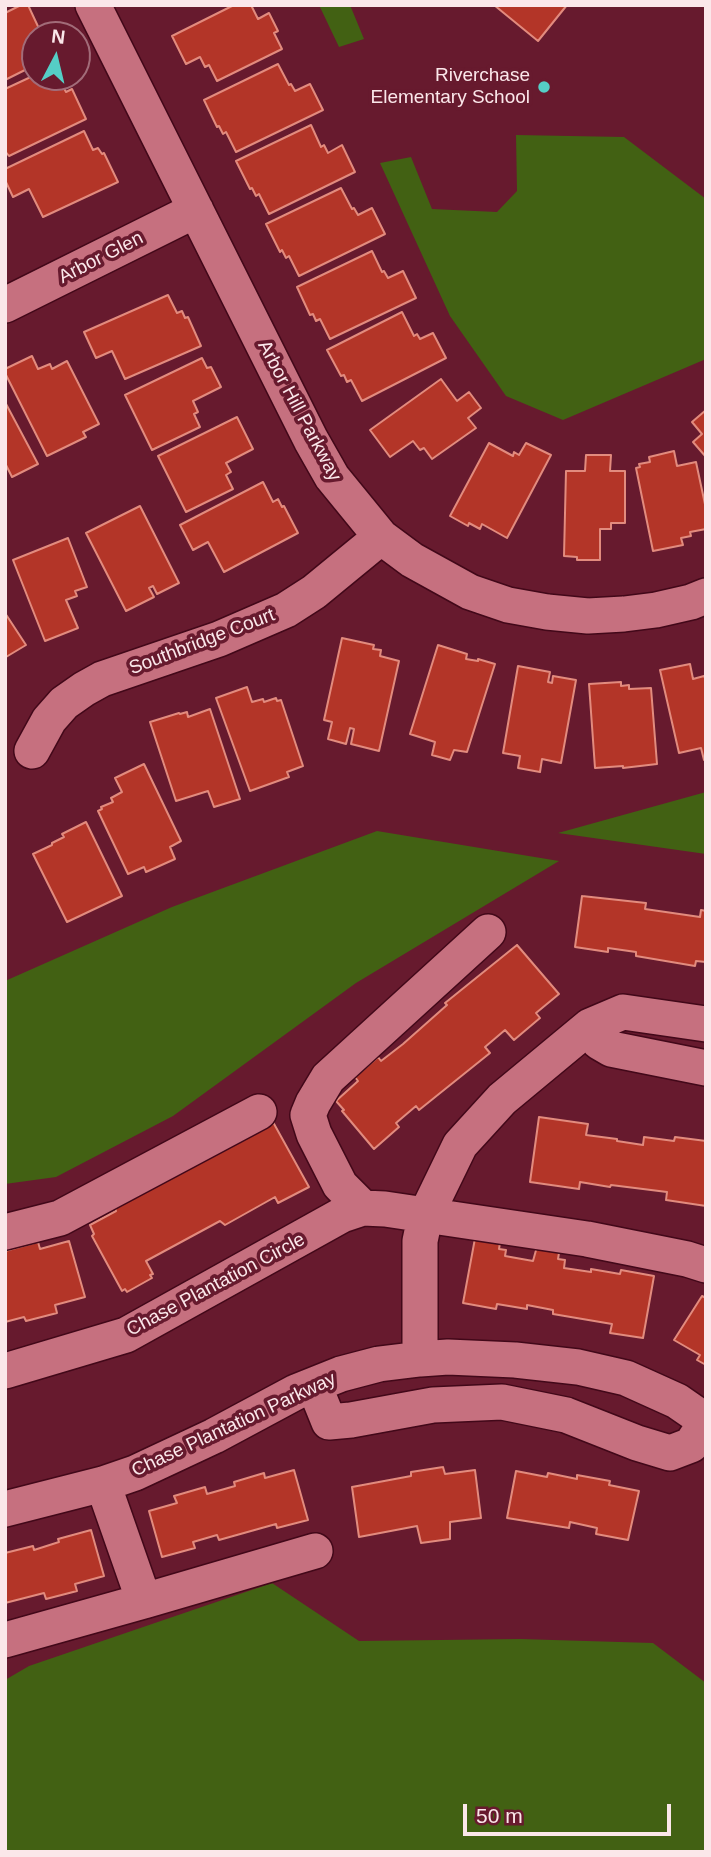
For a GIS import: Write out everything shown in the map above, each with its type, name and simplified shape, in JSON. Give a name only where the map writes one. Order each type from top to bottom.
[{"type":"street","name":"Arbor Hill Parkway","points":[[93,5],[311,440],[332,477],[381,537],[412,560],[470,592],[508,605],[588,616],[656,610],[706,596]]},
{"type":"street","name":"Arbor Glen","points":[[5,305],[196,210]]},
{"type":"street","name":"Southbridge Court","points":[[32,751],[49,720],[64,703],[84,689],[103,678],[219,639],[286,610],[314,592],[381,537]]},
{"type":"street","points":[[363,1208],[340,1185],[314,1134],[308,1115],[313,1103],[328,1078],[488,932]]},
{"type":"street","points":[[420,1359],[420,1241],[425,1217],[460,1145],[502,1099],[590,1027],[623,1012],[706,1024]]},
{"type":"street","points":[[590,1027],[599,1042],[611,1049],[706,1068]]},
{"type":"street","points":[[5,1232],[60,1218],[259,1112]]},
{"type":"street","name":"Chase Plantation Circle","points":[[5,1371],[126,1335],[342,1215],[363,1208],[587,1239],[706,1265]]},
{"type":"street","name":"Chase Plantation Parkway","points":[[5,1509],[103,1484],[171,1457],[314,1385],[341,1374],[379,1364],[449,1357],[515,1360],[578,1367],[625,1378],[677,1401],[706,1422]]},
{"type":"street","points":[[314,1385],[329,1422],[433,1405],[502,1402],[566,1415],[670,1454],[691,1445],[706,1422]]},
{"type":"street","points":[[103,1484],[144,1601]]},
{"type":"street","points":[[5,1640],[315,1551]]},
{"type":"green space","points":[[319,5],[350,5],[364,39],[339,47]]},
{"type":"green space","points":[[516,135],[624,137],[706,199],[706,359],[563,420],[506,396],[450,316],[380,163],[411,157],[432,209],[497,212],[517,191]]},
{"type":"green space","points":[[706,792],[706,854],[558,833]]},
{"type":"green space","points":[[377,831],[559,861],[356,983],[173,1116],[56,1177],[5,1184],[5,981],[172,907]]},
{"type":"green space","points":[[272,1583],[359,1641],[520,1639],[653,1643],[706,1683],[706,1852],[5,1852],[5,1680],[29,1666]]},
{"type":"building","points":[[21,5],[28,5],[35,21],[21,21],[21,72],[5,80],[5,13]]},
{"type":"building","points":[[234,5],[251,5],[258,19],[269,13],[278,31],[274,33],[282,49],[217,81],[209,65],[205,67],[200,57],[186,64],[172,36]]},
{"type":"building","name":"Riverchase Elementary School","points":[[494,5],[567,5],[538,41]]},
{"type":"building","points":[[278,64],[295,91],[310,84],[323,110],[236,152],[226,132],[223,134],[219,126],[217,127],[204,100]]},
{"type":"building","points":[[21,82],[21,91],[73,91],[86,119],[9,156],[5,151],[5,89]]},
{"type":"building","points":[[311,125],[321,147],[324,145],[328,153],[342,145],[355,172],[269,214],[259,194],[256,196],[252,188],[250,189],[236,161]]},
{"type":"building","points":[[84,131],[93,150],[98,148],[104,153],[118,182],[43,217],[29,189],[13,197],[5,180],[5,169]]},
{"type":"building","points":[[341,188],[358,215],[372,208],[385,234],[299,276],[289,256],[286,258],[282,250],[280,252],[266,224]]},
{"type":"building","points":[[372,251],[382,272],[384,271],[388,278],[403,271],[416,298],[330,339],[320,319],[316,321],[313,314],[310,315],[297,287]]},
{"type":"building","points":[[168,295],[177,313],[182,311],[185,318],[188,317],[201,346],[125,379],[112,351],[96,358],[84,332]]},
{"type":"building","points":[[402,312],[414,336],[417,334],[420,339],[433,333],[446,358],[362,401],[351,380],[347,382],[344,375],[341,376],[327,350]]},
{"type":"building","points":[[32,356],[38,369],[50,364],[52,369],[67,361],[99,424],[83,432],[86,437],[47,456],[5,373],[5,369]]},
{"type":"building","points":[[202,358],[207,368],[211,367],[221,387],[193,401],[198,412],[194,414],[200,427],[152,450],[125,395]]},
{"type":"building","points":[[441,379],[457,401],[469,392],[481,408],[468,418],[476,428],[432,459],[424,448],[420,450],[413,441],[390,457],[370,430]]},
{"type":"building","points":[[5,402],[38,464],[12,477],[5,463]]},
{"type":"building","points":[[706,410],[706,457],[693,442],[702,434],[692,422]]},
{"type":"building","points":[[237,417],[253,449],[226,463],[231,472],[226,475],[233,489],[186,512],[158,456]]},
{"type":"building","points":[[489,443],[513,456],[514,452],[519,455],[526,443],[551,455],[507,538],[482,524],[480,529],[469,523],[468,526],[450,516]]},
{"type":"building","points":[[674,451],[677,466],[696,462],[706,509],[706,529],[690,532],[691,536],[681,538],[683,545],[653,551],[636,468],[640,467],[639,464],[650,462],[649,457]]},
{"type":"building","points":[[586,455],[611,455],[610,471],[625,471],[625,523],[611,523],[611,529],[600,529],[600,560],[577,560],[577,557],[564,556],[566,471],[585,471]]},
{"type":"building","points":[[263,482],[273,502],[278,499],[282,507],[284,506],[298,533],[224,572],[208,542],[193,550],[180,525]]},
{"type":"building","points":[[140,506],[179,583],[157,594],[153,586],[149,588],[154,597],[126,611],[86,533]]},
{"type":"building","points":[[68,538],[87,587],[75,591],[77,596],[66,600],[78,628],[45,641],[13,560]]},
{"type":"building","points":[[5,613],[26,645],[6,657],[5,656]]},
{"type":"building","points":[[342,638],[374,645],[373,649],[381,650],[380,656],[399,661],[379,751],[351,744],[354,729],[350,728],[346,744],[328,739],[332,722],[324,720]]},
{"type":"building","points":[[438,645],[467,654],[466,659],[495,664],[467,752],[454,750],[450,760],[432,755],[435,742],[410,734]]},
{"type":"building","points":[[690,664],[693,679],[704,676],[706,680],[706,760],[701,748],[679,753],[660,670]]},
{"type":"building","points":[[518,666],[550,672],[548,682],[552,683],[553,676],[576,680],[561,763],[542,759],[540,772],[518,768],[520,756],[503,753]]},
{"type":"building","points":[[621,682],[621,686],[629,685],[629,689],[651,688],[657,764],[595,768],[589,684]]},
{"type":"building","points":[[247,687],[252,702],[276,698],[277,701],[281,700],[303,766],[287,772],[289,777],[250,791],[216,698]]},
{"type":"building","points":[[210,709],[240,799],[214,807],[208,791],[176,801],[150,722],[179,713],[187,712],[188,717]]},
{"type":"building","points":[[144,764],[181,841],[170,847],[175,859],[146,872],[144,867],[128,874],[98,811],[113,802],[111,798],[122,792],[115,778]]},
{"type":"building","points":[[86,822],[122,896],[67,922],[33,854],[64,837],[62,834]]},
{"type":"building","points":[[582,896],[646,903],[645,909],[700,917],[701,910],[706,911],[706,962],[696,961],[695,966],[636,956],[636,952],[608,948],[608,952],[575,947]]},
{"type":"building","points":[[517,945],[559,994],[536,1013],[540,1018],[514,1040],[505,1030],[485,1047],[490,1053],[419,1110],[416,1106],[396,1123],[399,1127],[374,1149],[336,1101],[358,1081],[355,1077],[378,1057],[381,1061],[403,1044],[447,1005],[445,1003]]},
{"type":"building","points":[[539,1117],[588,1124],[586,1135],[643,1145],[644,1137],[706,1141],[706,1206],[666,1200],[667,1192],[580,1182],[579,1189],[530,1182]]},
{"type":"building","points":[[273,1122],[309,1187],[278,1203],[275,1197],[225,1225],[220,1221],[146,1261],[153,1274],[150,1275],[152,1278],[127,1292],[125,1289],[122,1291],[92,1236],[94,1234],[90,1225],[116,1211],[115,1208]]},
{"type":"building","points":[[476,1233],[501,1237],[499,1249],[506,1250],[505,1256],[533,1261],[538,1243],[560,1247],[558,1259],[565,1260],[564,1268],[620,1274],[621,1270],[654,1276],[643,1338],[610,1333],[612,1324],[553,1314],[553,1310],[527,1305],[527,1309],[497,1304],[496,1309],[463,1303]]},
{"type":"building","points":[[69,1241],[85,1297],[55,1305],[57,1313],[26,1321],[24,1317],[5,1322],[5,1251],[38,1242],[40,1249]]},
{"type":"building","points":[[702,1296],[706,1298],[706,1365],[697,1360],[700,1355],[674,1340]]},
{"type":"building","points":[[443,1467],[445,1474],[475,1470],[481,1518],[450,1522],[450,1539],[421,1543],[417,1526],[359,1537],[352,1487]]},
{"type":"building","points":[[294,1470],[308,1520],[277,1528],[276,1524],[219,1540],[217,1535],[193,1542],[195,1548],[162,1557],[149,1511],[177,1503],[174,1496],[205,1487],[207,1494],[235,1486],[234,1482],[264,1473],[265,1478]]},
{"type":"building","points":[[516,1471],[547,1477],[548,1473],[577,1479],[577,1475],[610,1481],[609,1485],[639,1491],[628,1540],[596,1534],[597,1528],[570,1522],[569,1528],[507,1518]]},
{"type":"building","points":[[91,1530],[104,1576],[75,1584],[77,1591],[46,1599],[44,1593],[5,1603],[5,1553],[33,1546],[34,1550],[59,1542],[58,1539]]},
{"type":"place","name":"Riverchase Elementary School","points":[[544,87]]}]
